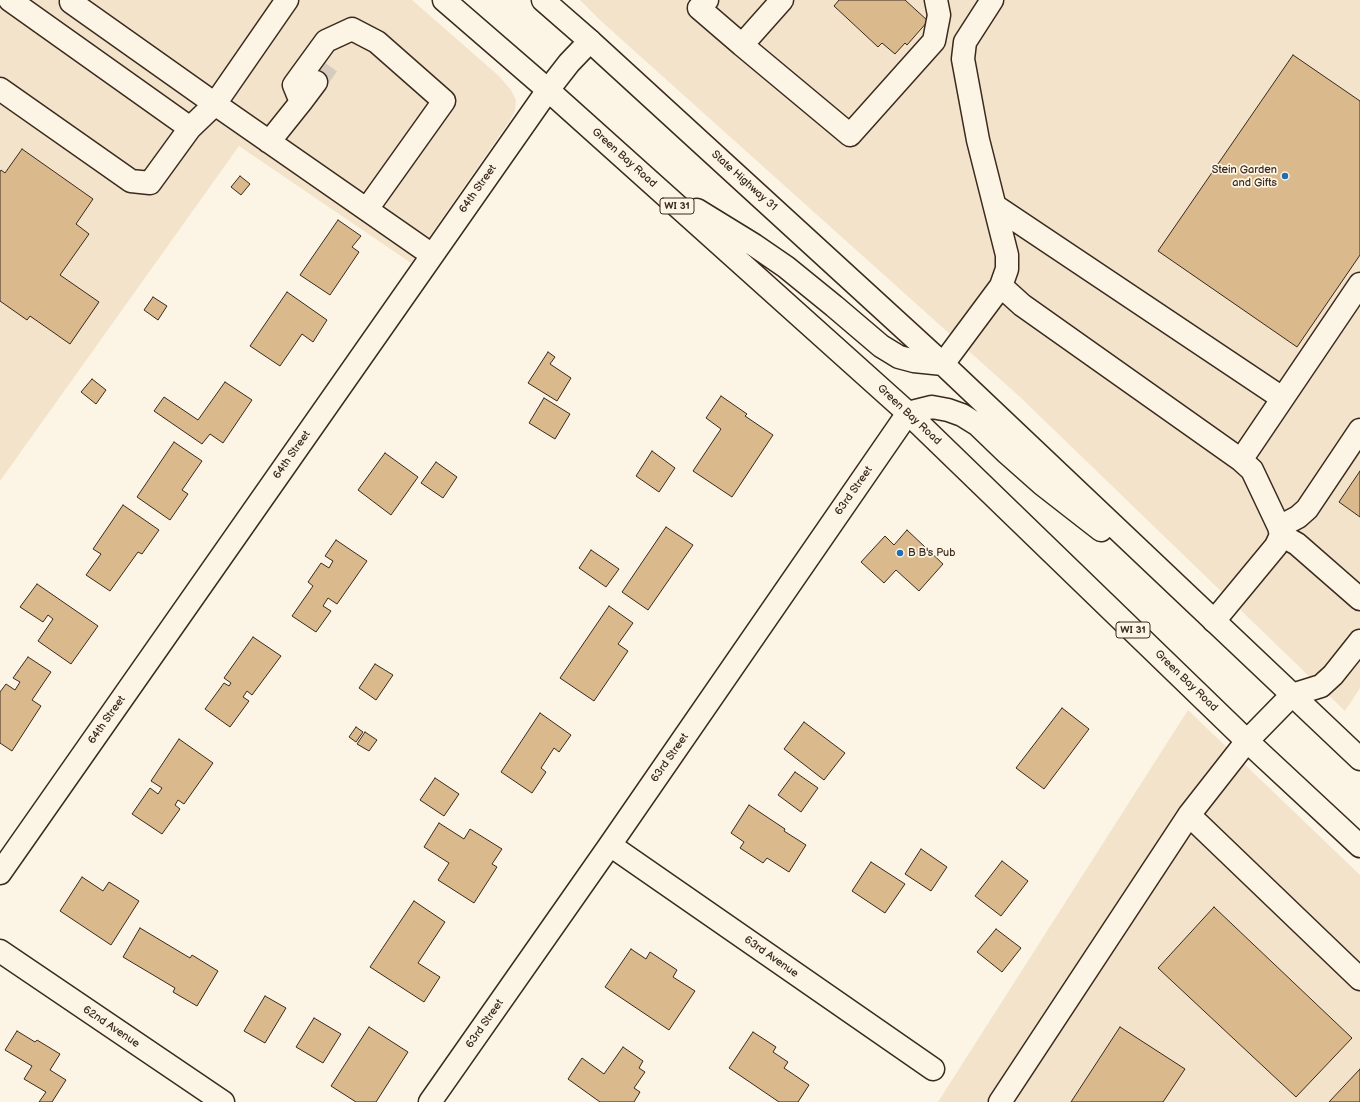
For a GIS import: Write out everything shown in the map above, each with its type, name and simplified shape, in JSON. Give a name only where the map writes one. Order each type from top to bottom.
[{"type":"main road","points":[[0,4],[3,0]]},
{"type":"main road","points":[[10,0],[190,128]]},
{"type":"main road","points":[[0,89],[132,181],[150,183],[190,128],[214,104],[287,0]]},
{"type":"main road","name":"Green Bay Road","points":[[444,0],[548,90],[908,413],[1247,741],[1360,846]]},
{"type":"main road","name":"State Highway 31","points":[[543,0],[590,41],[943,364]]},
{"type":"main road","points":[[742,45],[782,0]]},
{"type":"main road","points":[[699,3],[742,45],[850,135],[934,41],[940,15],[936,0]]},
{"type":"main road","points":[[943,364],[1001,286],[1007,269],[1007,255],[978,140],[962,58],[965,42],[992,0]]},
{"type":"main road","points":[[52,30],[72,1],[214,104],[432,255]]},
{"type":"main road","points":[[301,102],[294,85],[326,41],[352,29],[377,42],[444,101],[367,209]]},
{"type":"main road","points":[[269,142],[322,73],[326,41]]},
{"type":"main road","name":"64th Street","points":[[0,873],[548,90],[569,63],[590,41]]},
{"type":"main road","points":[[650,181],[754,245],[786,267],[880,346],[899,357],[914,362],[943,364],[1360,759]]},
{"type":"main road","points":[[995,206],[1282,398]]},
{"type":"main road","points":[[1241,460],[1360,284]]},
{"type":"main road","points":[[1001,286],[1022,305],[1241,460],[1252,470],[1280,531],[1360,599]]},
{"type":"main road","points":[[908,413],[932,407],[948,410],[962,415],[978,425],[1042,484],[1078,513],[1174,583]]},
{"type":"main road","name":"63rd Street","points":[[430,1102],[610,845],[908,413]]},
{"type":"main road","points":[[1214,621],[1276,546],[1280,531],[1307,509],[1360,430]]},
{"type":"main road","points":[[1000,1102],[1189,815],[1247,741],[1292,695],[1321,686],[1333,675],[1360,641]]},
{"type":"main road","points":[[1189,815],[1360,979]]},
{"type":"main road","name":"63rd Avenue","points":[[610,845],[933,1069]]},
{"type":"main road","name":"62nd Avenue","points":[[0,951],[223,1102]]},
{"type":"shaded area","points":[[0,0],[412,0],[499,76],[511,90],[516,100],[515,111],[509,122],[411,263],[239,146],[0,481]]},
{"type":"shaded area","points":[[580,0],[1360,0],[1360,688],[1345,711],[1020,397],[601,21]]},
{"type":"shaded area","points":[[1188,710],[1360,875],[1360,1102],[938,1102]]},
{"type":"building","points":[[839,0],[905,0],[928,21],[907,45],[905,43],[895,54],[882,43],[878,47],[834,6]]},
{"type":"building","name":"Stein Garden and Gifts","points":[[1293,55],[1360,101],[1360,255],[1297,347],[1158,251]]},
{"type":"building","points":[[22,149],[93,199],[76,224],[89,234],[60,275],[99,302],[70,344],[30,316],[27,320],[0,301],[0,172],[1,170],[5,173]]},
{"type":"building","points":[[240,176],[250,184],[241,195],[231,187]]},
{"type":"building","points":[[338,220],[361,236],[352,247],[359,252],[330,295],[300,275]]},
{"type":"building","points":[[287,292],[327,320],[313,342],[302,334],[280,366],[250,346]]},
{"type":"building","points":[[153,297],[167,306],[158,320],[144,310]]},
{"type":"building","points":[[548,352],[555,357],[550,364],[571,378],[557,401],[528,383]]},
{"type":"building","points":[[92,379],[106,390],[96,404],[81,392]]},
{"type":"building","points":[[225,382],[252,400],[223,443],[210,434],[202,444],[154,411],[164,397],[198,420]]},
{"type":"building","points":[[721,396],[747,414],[745,416],[773,435],[732,497],[693,471],[721,429],[706,418]]},
{"type":"building","points":[[544,398],[570,414],[555,439],[529,423]]},
{"type":"building","points":[[174,442],[202,461],[182,490],[188,494],[170,520],[137,497]]},
{"type":"building","points":[[652,451],[675,468],[659,492],[636,476]]},
{"type":"building","points":[[385,453],[418,477],[391,515],[358,490]]},
{"type":"building","points":[[436,462],[457,477],[443,498],[421,483]]},
{"type":"building","points":[[1360,471],[1360,517],[1339,502]]},
{"type":"building","points":[[123,505],[159,530],[142,554],[138,552],[110,591],[86,575],[101,554],[93,549]]},
{"type":"building","points":[[666,527],[693,545],[648,610],[622,592]]},
{"type":"building","name":"B B's Pub","points":[[907,530],[943,564],[919,591],[896,570],[884,583],[861,562],[885,536],[894,545]]},
{"type":"building","points":[[336,540],[367,561],[337,604],[328,598],[323,606],[331,611],[316,632],[292,616],[313,586],[308,582],[321,563],[329,568],[333,561],[325,556]]},
{"type":"building","points":[[591,550],[619,569],[606,587],[579,568]]},
{"type":"building","points":[[37,584],[98,626],[71,664],[38,641],[53,619],[48,615],[43,622],[20,607]]},
{"type":"building","points":[[609,606],[633,623],[618,644],[628,651],[594,701],[560,678]]},
{"type":"building","points":[[253,637],[281,656],[252,695],[247,691],[243,697],[249,701],[230,727],[205,709],[224,683],[229,686],[231,683],[224,678]]},
{"type":"building","points":[[28,657],[51,672],[32,700],[41,706],[12,751],[0,743],[0,692],[6,684],[15,690],[20,682],[13,678]]},
{"type":"building","points":[[375,664],[393,675],[376,700],[359,688]]},
{"type":"building","points":[[1062,708],[1089,729],[1044,789],[1016,768]]},
{"type":"building","points":[[540,713],[571,735],[559,752],[554,748],[541,768],[546,772],[532,793],[501,772]]},
{"type":"building","points":[[804,722],[845,753],[824,780],[784,749]]},
{"type":"building","points":[[356,727],[363,732],[356,742],[349,737]]},
{"type":"building","points":[[365,732],[377,740],[369,751],[357,744]]},
{"type":"building","points":[[179,739],[213,763],[184,804],[178,800],[175,805],[180,809],[162,834],[132,814],[150,788],[158,794],[162,788],[151,781]]},
{"type":"building","points":[[795,772],[818,788],[801,812],[778,795]]},
{"type":"building","points":[[435,778],[459,794],[444,816],[420,800]]},
{"type":"building","points":[[749,805],[806,845],[789,872],[767,858],[763,863],[740,848],[744,842],[731,833]]},
{"type":"building","points":[[439,823],[464,839],[470,829],[502,849],[492,864],[497,867],[474,903],[438,880],[449,863],[424,847]]},
{"type":"building","points":[[921,849],[947,867],[931,891],[905,874]]},
{"type":"building","points":[[1002,861],[1028,881],[1001,916],[975,896]]},
{"type":"building","points":[[871,862],[905,884],[885,913],[852,891]]},
{"type":"building","points":[[82,877],[103,891],[109,882],[139,901],[111,945],[60,911]]},
{"type":"building","points":[[414,901],[445,922],[418,963],[440,977],[424,1002],[370,967]]},
{"type":"building","points":[[1214,907],[1352,1038],[1296,1097],[1158,968]]},
{"type":"building","points":[[140,928],[190,958],[192,955],[218,971],[197,1006],[173,992],[175,988],[123,957]]},
{"type":"building","points":[[996,929],[1021,948],[1002,972],[977,952]]},
{"type":"building","points":[[631,949],[646,959],[650,952],[677,970],[673,977],[695,991],[669,1030],[605,987]]},
{"type":"building","points":[[265,996],[286,1008],[265,1043],[244,1031]]},
{"type":"building","points":[[314,1018],[341,1034],[323,1063],[296,1047]]},
{"type":"building","points":[[369,1027],[408,1052],[376,1102],[356,1102],[331,1086]]},
{"type":"building","points":[[1120,1027],[1185,1069],[1163,1102],[1071,1102]]},
{"type":"building","points":[[17,1031],[35,1042],[37,1040],[60,1054],[50,1070],[66,1080],[52,1102],[39,1102],[46,1092],[24,1079],[32,1066],[5,1050]]},
{"type":"building","points":[[753,1032],[776,1047],[773,1052],[788,1062],[784,1068],[809,1085],[798,1102],[779,1102],[729,1068]]},
{"type":"building","points":[[623,1047],[643,1061],[639,1068],[645,1072],[634,1088],[640,1092],[634,1102],[600,1102],[568,1079],[582,1058],[604,1074]]},
{"type":"building","points":[[1360,1069],[1360,1102],[1329,1102]]},
{"type":"tunnel","points":[[316,82],[328,65]]},
{"type":"place","name":"Stein Garden and Gifts","points":[[1285,176]]},
{"type":"place","name":"B B's Pub","points":[[900,553]]}]
